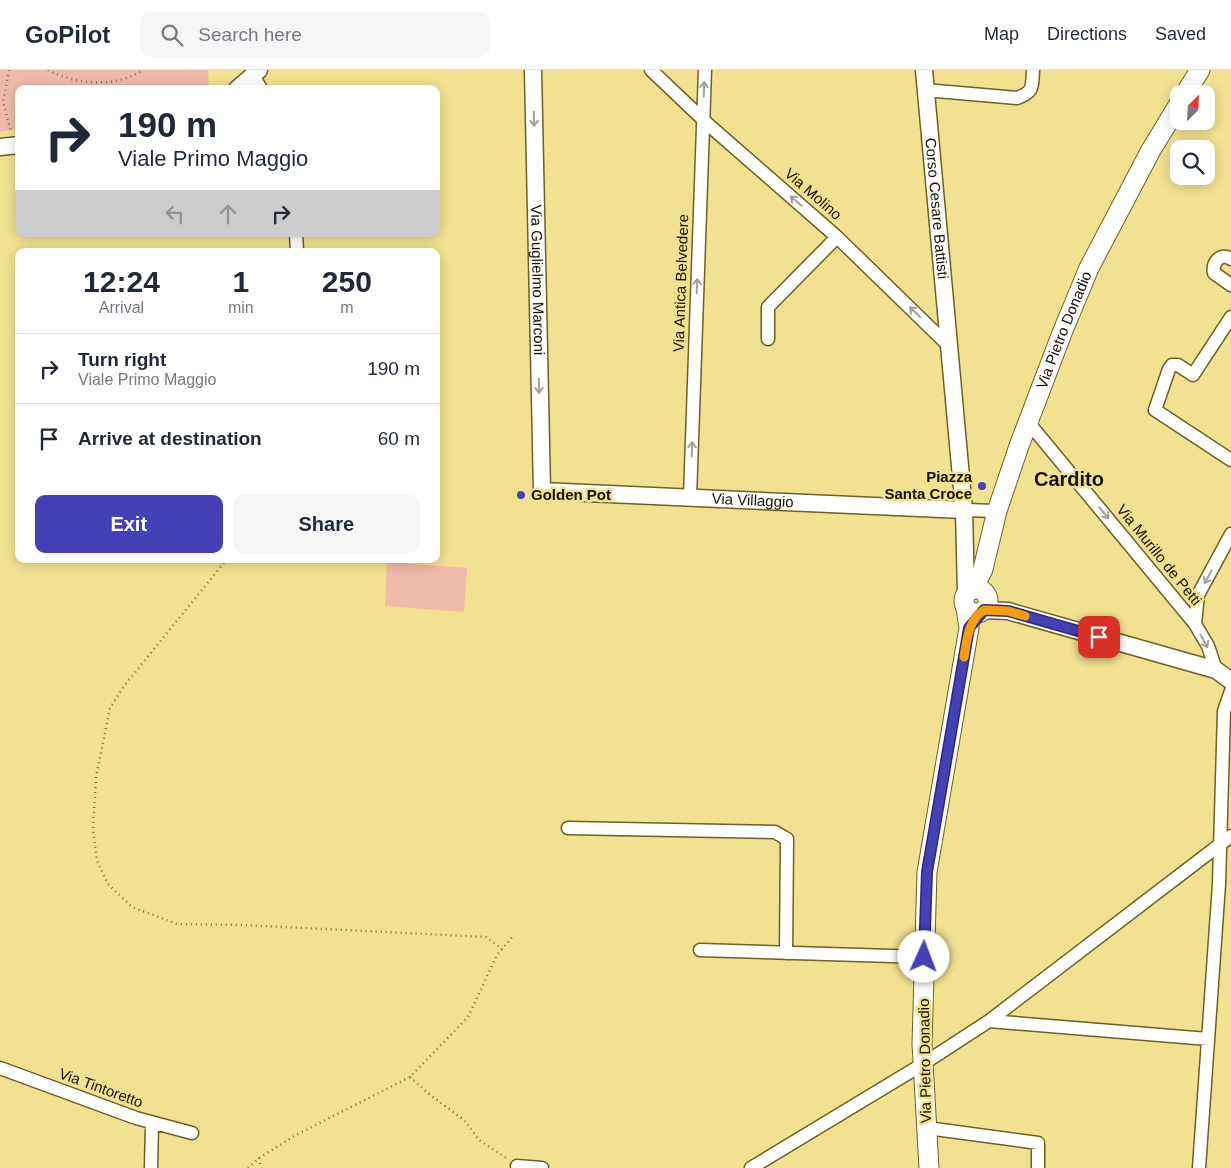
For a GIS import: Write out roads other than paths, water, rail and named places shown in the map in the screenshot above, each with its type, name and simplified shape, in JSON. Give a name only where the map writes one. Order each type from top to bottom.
[{"type":"main road","points":[[1191,85],[1200,70]]},
{"type":"main road","name":"Via Pietro Donadio","points":[[929,1168],[923,1064],[927,872],[969,628],[978,600],[982,569],[996,511],[1028,422],[1089,268],[1151,150],[1170,119]]},
{"type":"street","name":"Via Guglielmo Marconi","points":[[533,70],[542,490]]},
{"type":"street","name":"Via Molino","points":[[651,70],[703,119],[837,237],[950,346]]},
{"type":"street","name":"Via Antica Belvedere","points":[[690,498],[705,70]]},
{"type":"street","name":"Corso Cesare Battisti","points":[[924,70],[964,510],[978,600]]},
{"type":"street","points":[[925,90],[1016,98],[1028,95],[1032,87],[1033,70]]},
{"type":"street","points":[[245,85],[258,78]]},
{"type":"street","points":[[768,339],[768,306],[837,237]]},
{"type":"street","points":[[1231,259],[1222,257],[1217,260],[1213,267],[1214,274],[1231,284]]},
{"type":"street","points":[[1231,317],[1193,375],[1178,365],[1172,365],[1155,410],[1231,460]]},
{"type":"street","name":"Via Murillo de Petti","points":[[1028,422],[1195,624],[1208,646],[1216,670]]},
{"type":"street","name":"Via Villaggio","points":[[542,490],[964,510]]},
{"type":"street","points":[[964,510],[996,511]]},
{"type":"street","points":[[1195,624],[1198,595],[1231,534]]},
{"type":"street","points":[[978,600],[1008,611],[1216,670],[1231,681]]},
{"type":"street","points":[[1198,1168],[1208,1039],[1225,884],[1219,844],[1224,711],[1231,692]]},
{"type":"street","points":[[568,828],[775,832],[786,839],[786,952]]},
{"type":"street","points":[[751,1168],[923,1064],[989,1020],[1231,836]]},
{"type":"street","points":[[700,950],[924,957]]},
{"type":"street","points":[[989,1020],[1208,1039]]},
{"type":"street","name":"Via Tintoretto","points":[[0,1068],[152,1123],[192,1133]]},
{"type":"street","points":[[151,1168],[152,1123]]},
{"type":"street","points":[[927,1128],[1038,1143],[1038,1168]]},
{"type":"street","points":[[517,1166],[542,1168]]},
{"type":"place","name":"Piazza Santa Croce","points":[[982,486]]},
{"type":"place","name":"Golden Pot","points":[[521,495]]},
{"type":"district","name":"Cardito","points":[[1069,479]]}]
